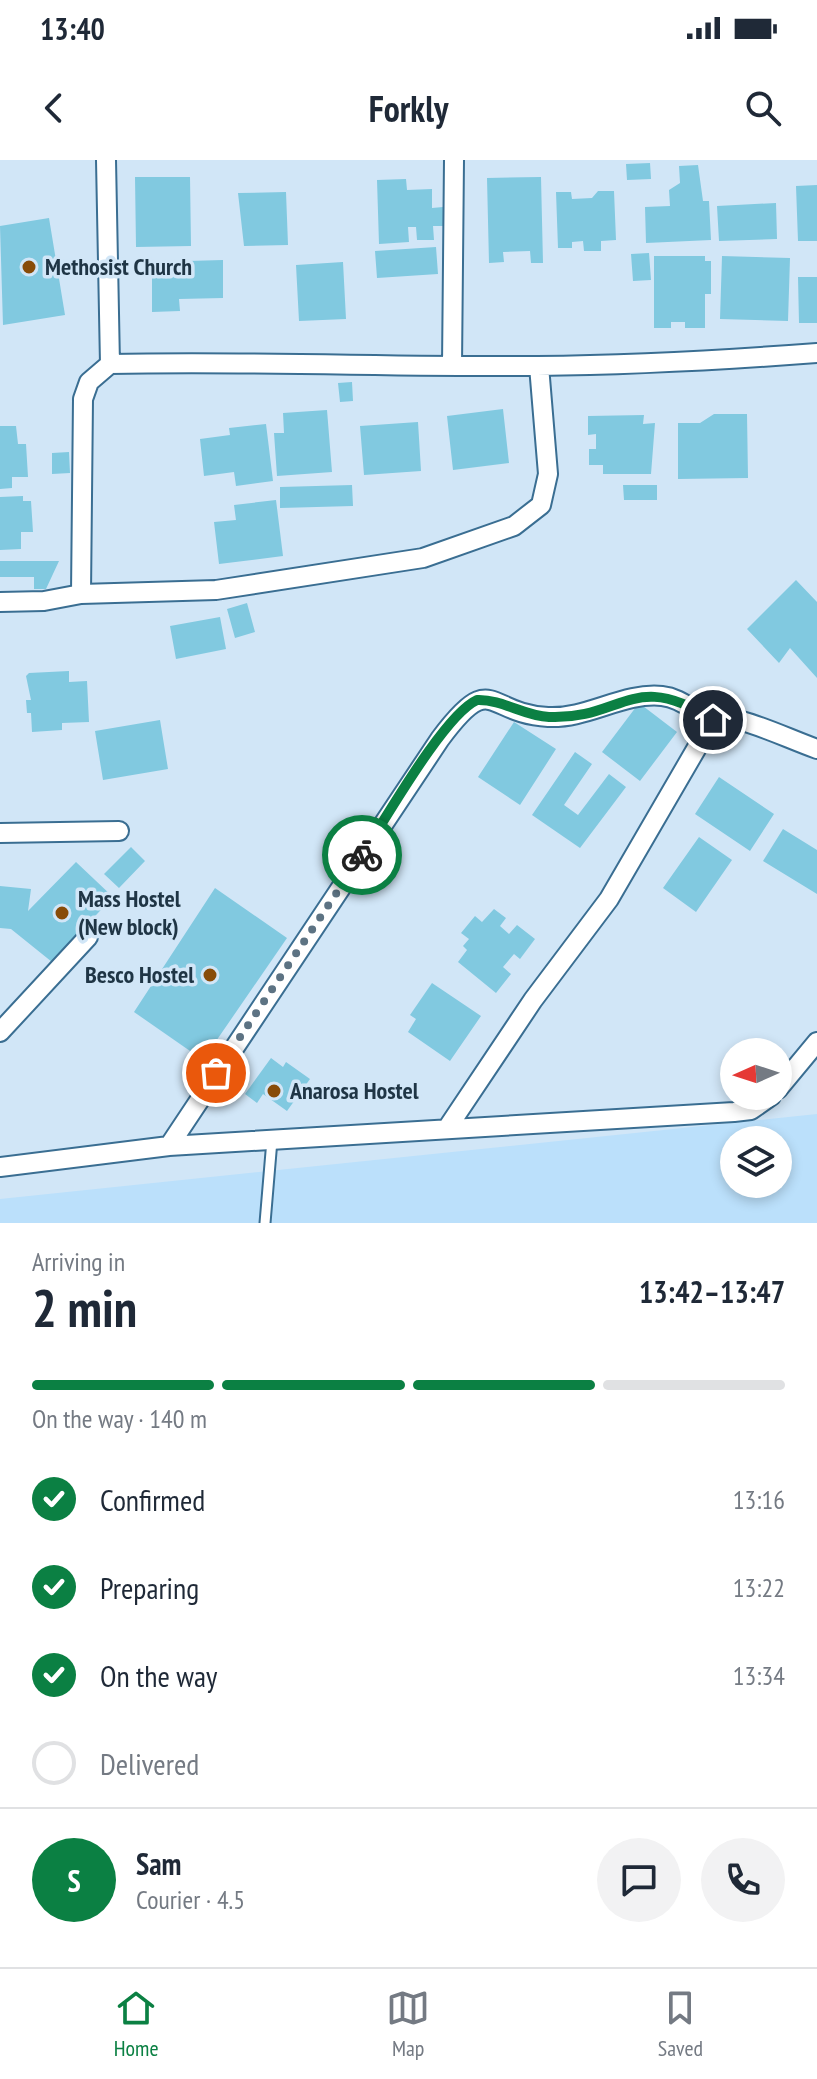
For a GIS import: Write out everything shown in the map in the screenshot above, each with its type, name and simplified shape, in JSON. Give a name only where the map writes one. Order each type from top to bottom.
[{"type":"street","points":[[106,160],[110,364]]},
{"type":"street","points":[[452,366],[454,160]]},
{"type":"street","points":[[81,594],[83,399],[89,382],[110,364],[306,361],[539,366],[688,362],[817,353]]},
{"type":"street","points":[[0,602],[44,601],[81,594],[216,590],[423,558],[514,526],[541,505],[548,474],[539,366]]},
{"type":"street","points":[[169,1146],[440,739],[468,704],[487,699],[545,717],[573,717],[637,697],[664,696],[687,704],[713,720],[739,720],[817,749]]},
{"type":"street","points":[[448,1127],[533,1000],[609,899],[713,720]]},
{"type":"street","points":[[0,833],[119,831]]},
{"type":"street","points":[[0,1032],[88,937]]},
{"type":"street","points":[[792,1072],[817,1042]]},
{"type":"street","points":[[0,1167],[169,1146],[751,1110]]},
{"type":"lane","points":[[265,1223],[272,1140]]},
{"type":"shaded area","points":[[817,1114],[817,1223],[0,1223],[0,1199]]},
{"type":"building","points":[[650,163],[651,179],[627,180],[626,164]]},
{"type":"building","points":[[698,165],[703,201],[709,201],[711,240],[646,243],[645,207],[670,206],[669,190],[680,183],[679,166]]},
{"type":"building","points":[[135,177],[190,177],[191,246],[136,247]]},
{"type":"building","points":[[541,177],[543,263],[531,263],[530,251],[503,252],[504,262],[489,263],[487,178]]},
{"type":"building","points":[[406,179],[407,190],[432,189],[432,208],[443,207],[444,226],[433,226],[434,240],[417,240],[416,227],[408,227],[409,242],[379,244],[377,180]]},
{"type":"building","points":[[817,185],[817,241],[798,241],[796,186]]},
{"type":"building","points":[[598,191],[614,191],[616,240],[601,241],[601,251],[584,251],[583,241],[572,242],[572,248],[558,248],[556,192],[571,192],[572,199],[592,198]]},
{"type":"building","points":[[286,192],[288,245],[244,246],[238,193]]},
{"type":"building","points":[[776,203],[777,239],[719,241],[717,206]]},
{"type":"building","name":"Methosist Church","points":[[49,218],[65,315],[3,325],[0,226]]},
{"type":"building","points":[[436,247],[438,274],[377,278],[375,251]]},
{"type":"building","points":[[649,253],[651,280],[633,281],[631,254]]},
{"type":"building","points":[[654,256],[705,256],[705,261],[711,261],[711,294],[705,294],[705,328],[685,328],[685,322],[671,322],[671,328],[654,328]]},
{"type":"building","points":[[722,256],[790,258],[788,321],[720,319]]},
{"type":"building","points":[[223,260],[223,298],[179,299],[180,311],[152,312],[152,262]]},
{"type":"building","points":[[343,262],[346,319],[299,321],[296,265]]},
{"type":"building","points":[[798,277],[817,277],[817,323],[799,323]]},
{"type":"building","points":[[352,382],[353,401],[340,402],[338,383]]},
{"type":"building","points":[[503,409],[509,463],[453,470],[447,416]]},
{"type":"building","points":[[327,410],[332,472],[277,476],[274,433],[284,433],[283,413]]},
{"type":"building","points":[[714,414],[747,414],[748,478],[678,479],[678,423],[700,423]]},
{"type":"building","points":[[644,415],[643,424],[655,423],[651,474],[603,474],[603,465],[589,465],[589,449],[596,449],[596,434],[588,435],[588,416]]},
{"type":"building","points":[[418,422],[421,471],[364,475],[360,426]]},
{"type":"building","points":[[266,424],[273,481],[236,486],[234,472],[204,476],[200,439],[230,435],[229,428]]},
{"type":"building","points":[[0,426],[16,426],[18,444],[26,444],[28,477],[12,477],[12,488],[0,489]]},
{"type":"building","points":[[69,452],[70,473],[52,474],[52,453]]},
{"type":"building","points":[[352,485],[353,506],[280,508],[280,487]]},
{"type":"building","points":[[623,485],[657,485],[657,500],[624,500]]},
{"type":"building","points":[[23,496],[23,501],[31,501],[33,532],[21,532],[21,549],[0,550],[0,497]]},
{"type":"building","points":[[276,500],[283,556],[219,564],[214,522],[236,520],[234,505]]},
{"type":"building","points":[[0,561],[59,561],[46,589],[34,589],[34,577],[0,577]]},
{"type":"building","points":[[796,580],[817,602],[817,678],[790,648],[779,663],[747,629]]},
{"type":"building","points":[[247,603],[255,632],[235,638],[227,609]]},
{"type":"building","points":[[220,617],[226,649],[176,659],[170,626]]},
{"type":"building","points":[[69,671],[69,682],[87,681],[89,722],[62,723],[62,730],[32,732],[31,713],[27,713],[26,700],[31,700],[26,676],[29,673]]},
{"type":"building","points":[[639,703],[677,732],[640,781],[602,752]]},
{"type":"building","points":[[160,720],[168,769],[103,780],[95,731]]},
{"type":"building","points":[[514,722],[556,749],[520,805],[478,777]]},
{"type":"building","points":[[575,752],[592,764],[564,805],[578,815],[609,774],[626,787],[580,848],[532,815]]},
{"type":"building","points":[[719,777],[774,814],[750,851],[695,814]]},
{"type":"building","points":[[783,829],[817,850],[817,894],[763,861]]},
{"type":"building","points":[[699,837],[732,860],[696,912],[663,888]]},
{"type":"building","points":[[131,847],[145,861],[119,888],[104,874]]},
{"type":"building","name":"Mass Hostel (New block)","points":[[76,862],[113,897],[52,962],[11,929],[0,928],[0,886],[31,889],[28,911]]},
{"type":"building","name":"Besco Hostel","points":[[215,888],[287,938],[203,1060],[134,1012]]},
{"type":"building","points":[[494,909],[506,918],[500,926],[509,934],[517,925],[535,939],[520,959],[514,954],[503,967],[511,974],[496,993],[458,962],[467,950],[463,946],[469,939],[461,933],[475,916],[482,922]]},
{"type":"building","points":[[432,983],[481,1016],[450,1061],[408,1032],[416,1019],[410,1015]]},
{"type":"building","points":[[271,1058],[283,1067],[286,1062],[310,1079],[287,1111],[263,1094],[257,1103],[245,1094]]},
{"type":"way so far","points":[[216,1073],[362,855]]},
{"type":"place","name":"Methosist Church","points":[[29,267]]},
{"type":"place","name":"Mass Hostel (New block)","points":[[62,913]]},
{"type":"place","name":"Besco Hostel","points":[[210,975]]},
{"type":"place","name":"Anarosa Hostel","points":[[274,1091]]},
{"type":"route","points":[[362,855],[451,723],[468,704],[477,700],[487,699],[545,717],[573,717],[637,697],[664,696],[687,704],[713,720]]}]
